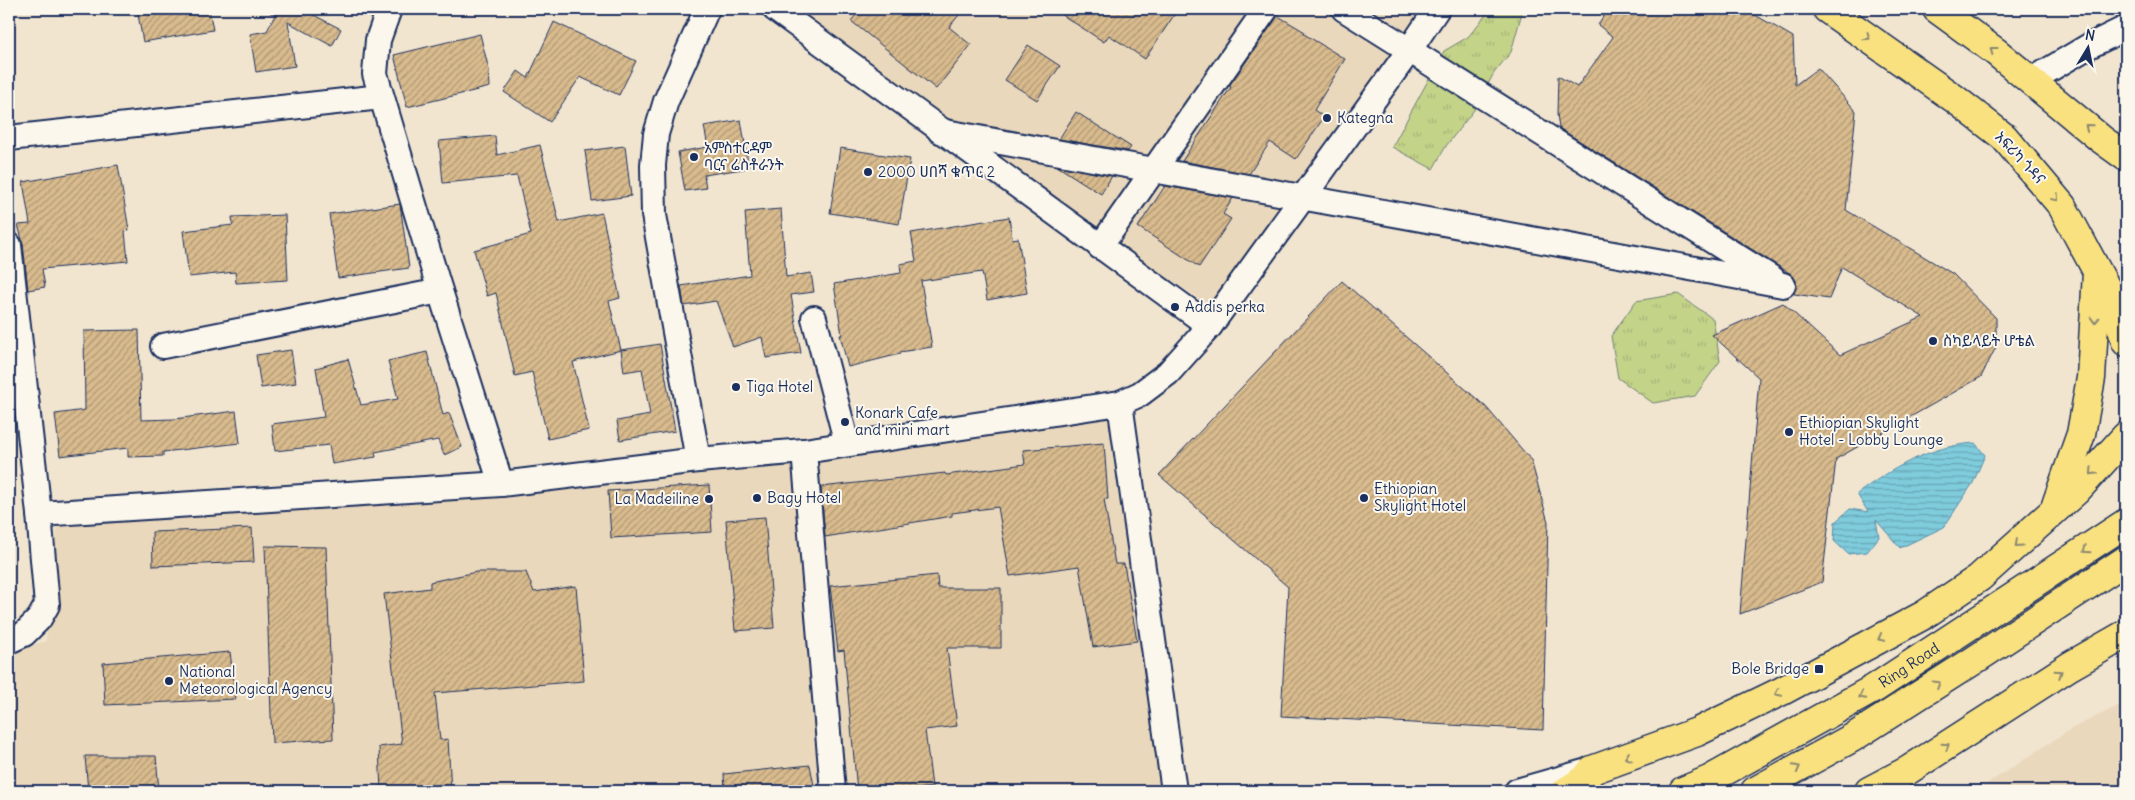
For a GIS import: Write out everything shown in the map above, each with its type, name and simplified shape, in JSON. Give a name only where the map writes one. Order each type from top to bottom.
[{"type":"main road","name":"አፍሪካ ጎዳና","points":[[1827,9],[1955,99],[2004,137],[2062,206],[2112,299],[2126,342]]},
{"type":"main road","points":[[1937,9],[2032,80],[2101,139],[2126,157]]},
{"type":"main road","points":[[2054,511],[2081,434],[2091,378],[2097,272]]},
{"type":"main road","points":[[1566,791],[1585,779],[1592,770],[1697,732],[1782,691],[1924,615],[1979,578],[2076,492],[2126,436]]},
{"type":"main road","name":"Ring Road","points":[[1683,791],[1709,780],[1875,688],[2126,523]]},
{"type":"main road","name":"Ring Road","points":[[1754,791],[1852,738],[2126,560]]},
{"type":"main road","points":[[1869,791],[1907,771],[2070,666],[2126,634]]},
{"type":"street","points":[[389,9],[378,40],[375,74],[440,291],[501,484]]},
{"type":"street","points":[[698,460],[654,215],[653,165],[656,134],[666,101],[707,9]]},
{"type":"street","points":[[775,9],[1210,326]]},
{"type":"street","points":[[1100,247],[1266,9]]},
{"type":"street","points":[[1336,9],[1406,55]]},
{"type":"street","points":[[1344,9],[1783,285]]},
{"type":"street","points":[[1354,9],[1783,285]]},
{"type":"street","points":[[39,514],[501,484],[698,460],[804,450],[1120,403],[1140,394],[1168,373],[1210,326],[1406,55],[1437,9]]},
{"type":"street","points":[[2032,80],[2089,46],[2126,28]]},
{"type":"street","points":[[9,138],[381,97]]},
{"type":"street","points":[[940,131],[1783,285]]},
{"type":"street","points":[[9,245],[39,514],[47,605],[39,619],[24,634],[9,641]]},
{"type":"street","points":[[162,346],[440,291]]},
{"type":"street","points":[[814,318],[847,444]]},
{"type":"street","points":[[1120,403],[1174,791]]},
{"type":"street","points":[[804,450],[833,791]]},
{"type":"street","points":[[1517,791],[1592,770]]},
{"type":"shaded area","points":[[771,9],[1425,9],[1226,317]]},
{"type":"shaded area","points":[[1115,416],[1160,791],[9,791],[9,653],[46,641],[58,520],[796,463]]},
{"type":"shaded area","points":[[2126,702],[2126,791],[1976,791],[2071,729]]},
{"type":"green space","points":[[1485,9],[1523,9],[1511,52],[1494,73],[1474,110],[1446,146],[1433,169],[1392,147],[1444,51],[1468,37],[1485,16]]},
{"type":"green space","points":[[1678,294],[1713,319],[1720,361],[1695,396],[1653,403],[1618,378],[1611,336],[1636,301]]},
{"type":"water","points":[[1975,443],[1985,455],[1973,483],[1944,527],[1900,548],[1876,520],[1879,537],[1867,552],[1848,554],[1834,541],[1835,522],[1850,509],[1868,512],[1857,494],[1870,484],[1898,467],[1927,454],[1958,445]]},
{"type":"building","points":[[137,9],[209,9],[213,30],[143,42]]},
{"type":"building","points":[[263,9],[302,9],[341,29],[332,46],[288,22],[295,66],[256,72],[250,34],[267,31],[275,15]]},
{"type":"building","points":[[861,9],[964,9],[949,27],[971,45],[936,89],[851,21]]},
{"type":"building","points":[[1053,9],[1178,9],[1145,59],[1109,35],[1104,42]]},
{"type":"building","points":[[1608,9],[1745,9],[1793,37],[1795,85],[1818,68],[1856,111],[1846,210],[1953,274],[1996,318],[1996,347],[1981,377],[1836,459],[1822,582],[1740,614],[1759,378],[1712,335],[1783,303],[1840,355],[1923,317],[1842,267],[1829,299],[1794,294],[1796,281],[1791,274],[1559,128],[1557,114],[1558,76],[1577,87],[1613,37],[1598,25]]},
{"type":"building","points":[[1278,16],[1345,59],[1314,110],[1324,117],[1296,159],[1270,142],[1249,174],[1182,161],[1231,87],[1229,86]]},
{"type":"building","points":[[554,22],[636,61],[619,95],[580,77],[550,122],[504,92],[518,71],[528,78]]},
{"type":"building","points":[[480,34],[489,70],[490,87],[407,107],[394,55]]},
{"type":"building","points":[[1028,45],[1060,66],[1037,100],[1005,80]]},
{"type":"building","points":[[1076,112],[1131,147],[1128,151],[1059,139]]},
{"type":"building","points":[[741,120],[749,168],[704,175],[706,188],[685,191],[678,152],[708,147],[704,126]]},
{"type":"building","points":[[495,136],[497,155],[540,145],[559,222],[602,213],[620,298],[609,301],[621,350],[573,362],[589,430],[548,439],[532,372],[515,376],[496,293],[487,296],[474,250],[531,234],[517,176],[443,183],[439,141]]},
{"type":"building","points":[[625,146],[631,196],[592,201],[585,151]]},
{"type":"building","points":[[840,148],[910,159],[899,224],[830,213]]},
{"type":"building","points":[[118,165],[129,230],[125,231],[128,261],[42,269],[45,287],[28,290],[23,243],[18,225],[30,224],[23,182]]},
{"type":"building","points":[[1057,166],[1112,176],[1101,194]]},
{"type":"building","points":[[1165,186],[1233,198],[1223,214],[1231,219],[1199,267],[1138,227]]},
{"type":"building","points":[[400,204],[409,268],[338,278],[329,214]]},
{"type":"building","points":[[781,209],[786,277],[811,273],[814,292],[791,295],[801,353],[766,358],[762,337],[733,347],[716,301],[684,306],[681,286],[750,275],[745,212]]},
{"type":"building","points":[[285,215],[288,280],[236,283],[235,272],[189,277],[183,231],[233,225],[232,217]]},
{"type":"building","points":[[1009,217],[1012,239],[1018,238],[1027,293],[987,300],[982,272],[921,281],[932,347],[900,352],[900,354],[848,367],[840,335],[842,335],[834,284],[901,273],[900,264],[916,261],[911,233]]},
{"type":"building","name":"Ethiopian Skylight Hotel","points":[[1342,281],[1486,407],[1531,460],[1548,522],[1543,730],[1281,716],[1288,587],[1159,475]]},
{"type":"building","points":[[139,330],[141,420],[174,419],[236,411],[240,443],[163,452],[163,456],[128,457],[128,448],[60,456],[55,414],[85,410],[84,331]]},
{"type":"building","points":[[660,344],[675,431],[620,440],[617,421],[650,415],[642,369],[624,372],[621,350]]},
{"type":"building","points":[[291,350],[296,383],[261,388],[256,355]]},
{"type":"building","points":[[427,352],[443,415],[449,413],[462,447],[444,455],[438,440],[375,452],[376,457],[332,464],[329,445],[275,451],[272,424],[324,417],[316,368],[348,359],[361,405],[398,399],[388,361]]},
{"type":"building","points":[[1104,443],[1108,499],[1104,499],[1115,564],[1124,564],[1137,641],[1093,647],[1079,566],[1010,576],[998,507],[952,513],[952,516],[825,537],[821,487],[945,473],[946,475],[1025,464],[1023,450]]},
{"type":"building","points":[[709,485],[712,532],[611,538],[608,491]]},
{"type":"building","points":[[765,517],[774,628],[735,631],[726,520]]},
{"type":"building","points":[[252,528],[254,562],[153,566],[152,532]]},
{"type":"building","points":[[265,546],[326,547],[333,739],[272,743]]},
{"type":"building","points":[[476,572],[526,572],[534,592],[576,586],[584,681],[435,693],[440,740],[448,739],[451,791],[381,791],[379,747],[402,744],[384,594],[430,588],[430,582]]},
{"type":"building","points":[[937,575],[938,588],[1001,588],[1001,648],[947,648],[957,726],[925,730],[932,787],[898,791],[857,791],[844,650],[838,651],[830,586]]},
{"type":"building","name":"National Meteorological Agency","points":[[230,652],[236,699],[105,705],[103,663]]},
{"type":"building","points":[[85,756],[156,756],[159,791],[88,791]]},
{"type":"building","points":[[810,765],[815,791],[725,791],[724,774]]},
{"type":"place","name":"Kategna","points":[[1327,118]]},
{"type":"place","name":"አምስተርዳም ባርና ሬስቶራንት","points":[[694,157]]},
{"type":"place","name":"2000 ሀበሻ ቁጥር 2","points":[[868,172]]},
{"type":"place","name":"Addis perka","points":[[1175,307]]},
{"type":"place","name":"ስካይላይት ሆቴል","points":[[1933,341]]},
{"type":"place","name":"Tiga Hotel","points":[[736,387]]},
{"type":"place","name":"Konark Cafe and mini mart","points":[[845,422]]},
{"type":"place","name":"Ethiopian Skylight Hotel - Lobby Lounge","points":[[1789,432]]},
{"type":"place","name":"Bagy Hotel","points":[[757,498]]},
{"type":"place","name":"Ethiopian Skylight Hotel","points":[[1364,498]]},
{"type":"place","name":"La Madeiline","points":[[709,499]]},
{"type":"place","name":"Bole Bridge","points":[[1819,669]]},
{"type":"place","name":"National Meteorological Agency","points":[[169,681]]}]
